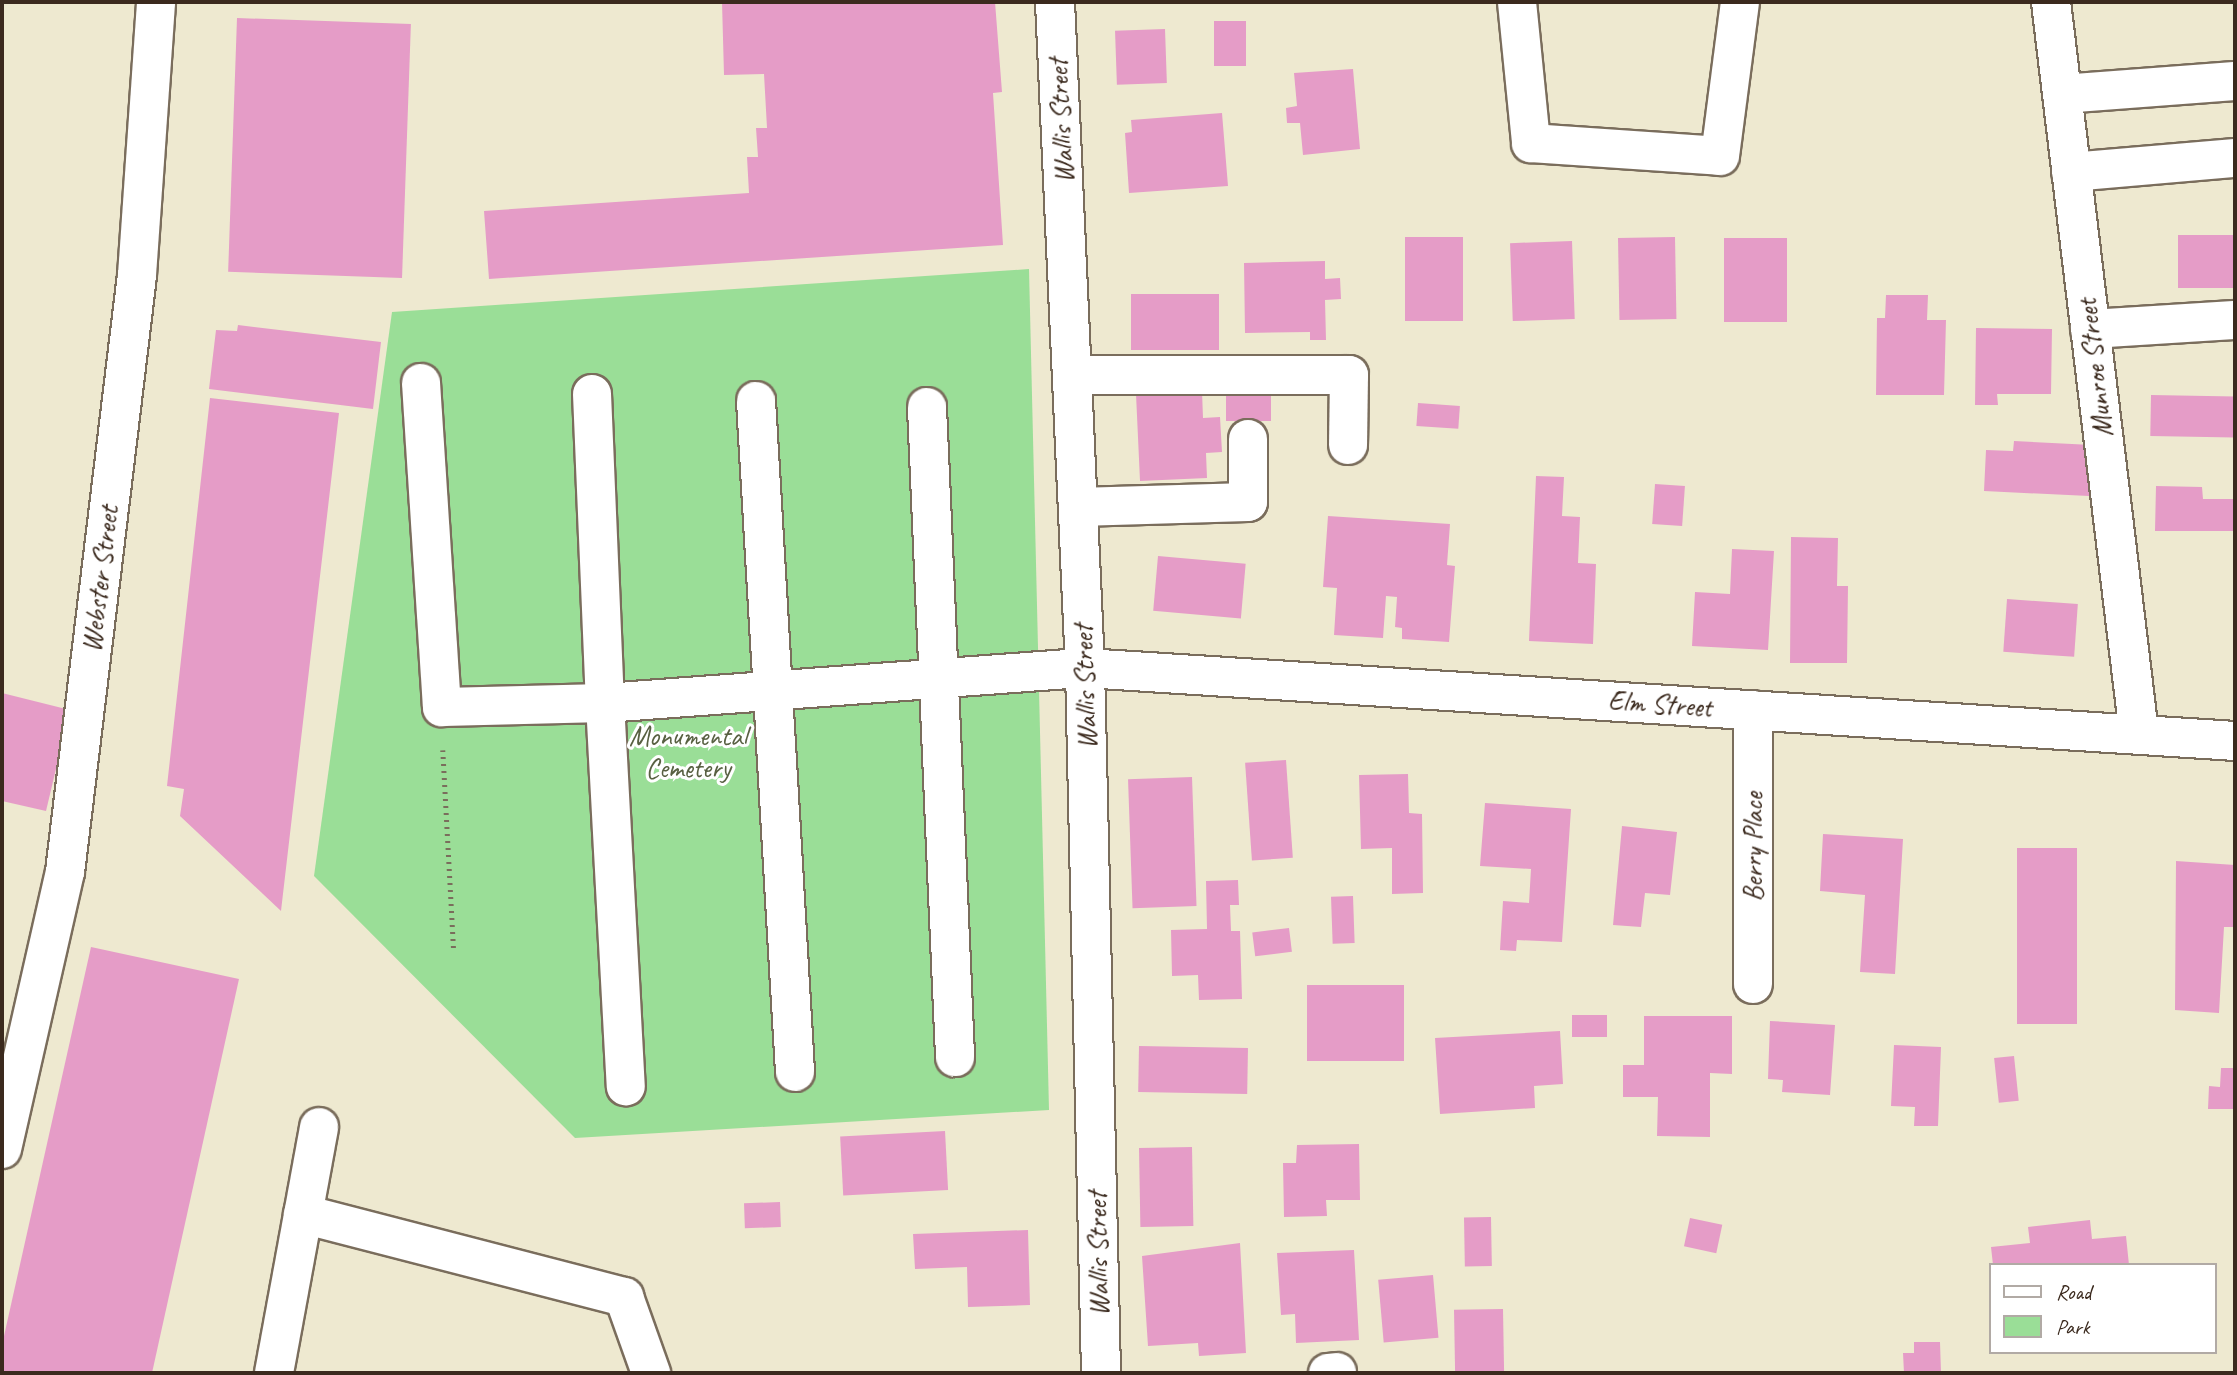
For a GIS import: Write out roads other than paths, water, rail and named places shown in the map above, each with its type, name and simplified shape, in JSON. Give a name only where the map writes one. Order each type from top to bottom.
[{"type":"street","name":"Webster Street","points":[[2,1150],[65,872],[137,275],[156,2]]},
{"type":"street","name":"Wallis Street","points":[[1055,2],[1085,668],[1101,1373]]},
{"type":"street","points":[[1517,2],[1531,143],[1720,156],[1740,2]]},
{"type":"street","name":"Munroe Street","points":[[2051,2],[2139,734]]},
{"type":"street","points":[[2062,94],[2235,80]]},
{"type":"street","points":[[2071,172],[2235,158]]},
{"type":"street","points":[[2090,330],[2235,320]]},
{"type":"street","points":[[1073,375],[1349,375],[1348,445]]},
{"type":"street","name":"Elm Street","points":[[421,383],[442,708],[605,703],[941,682],[1085,668],[2235,741]]},
{"type":"street","points":[[592,394],[605,703],[626,1086]]},
{"type":"street","points":[[755,401],[795,1072]]},
{"type":"street","points":[[927,407],[941,682],[955,1057]]},
{"type":"street","points":[[1078,507],[1248,502],[1248,439]]},
{"type":"street","name":"Berry Place","points":[[1753,710],[1753,984]]},
{"type":"street","points":[[274,1373],[319,1127]]},
{"type":"street","points":[[303,1214],[624,1297],[651,1373]]},
{"type":"park label","name":"Monumental Cemetery","points":[[688,752]]}]
